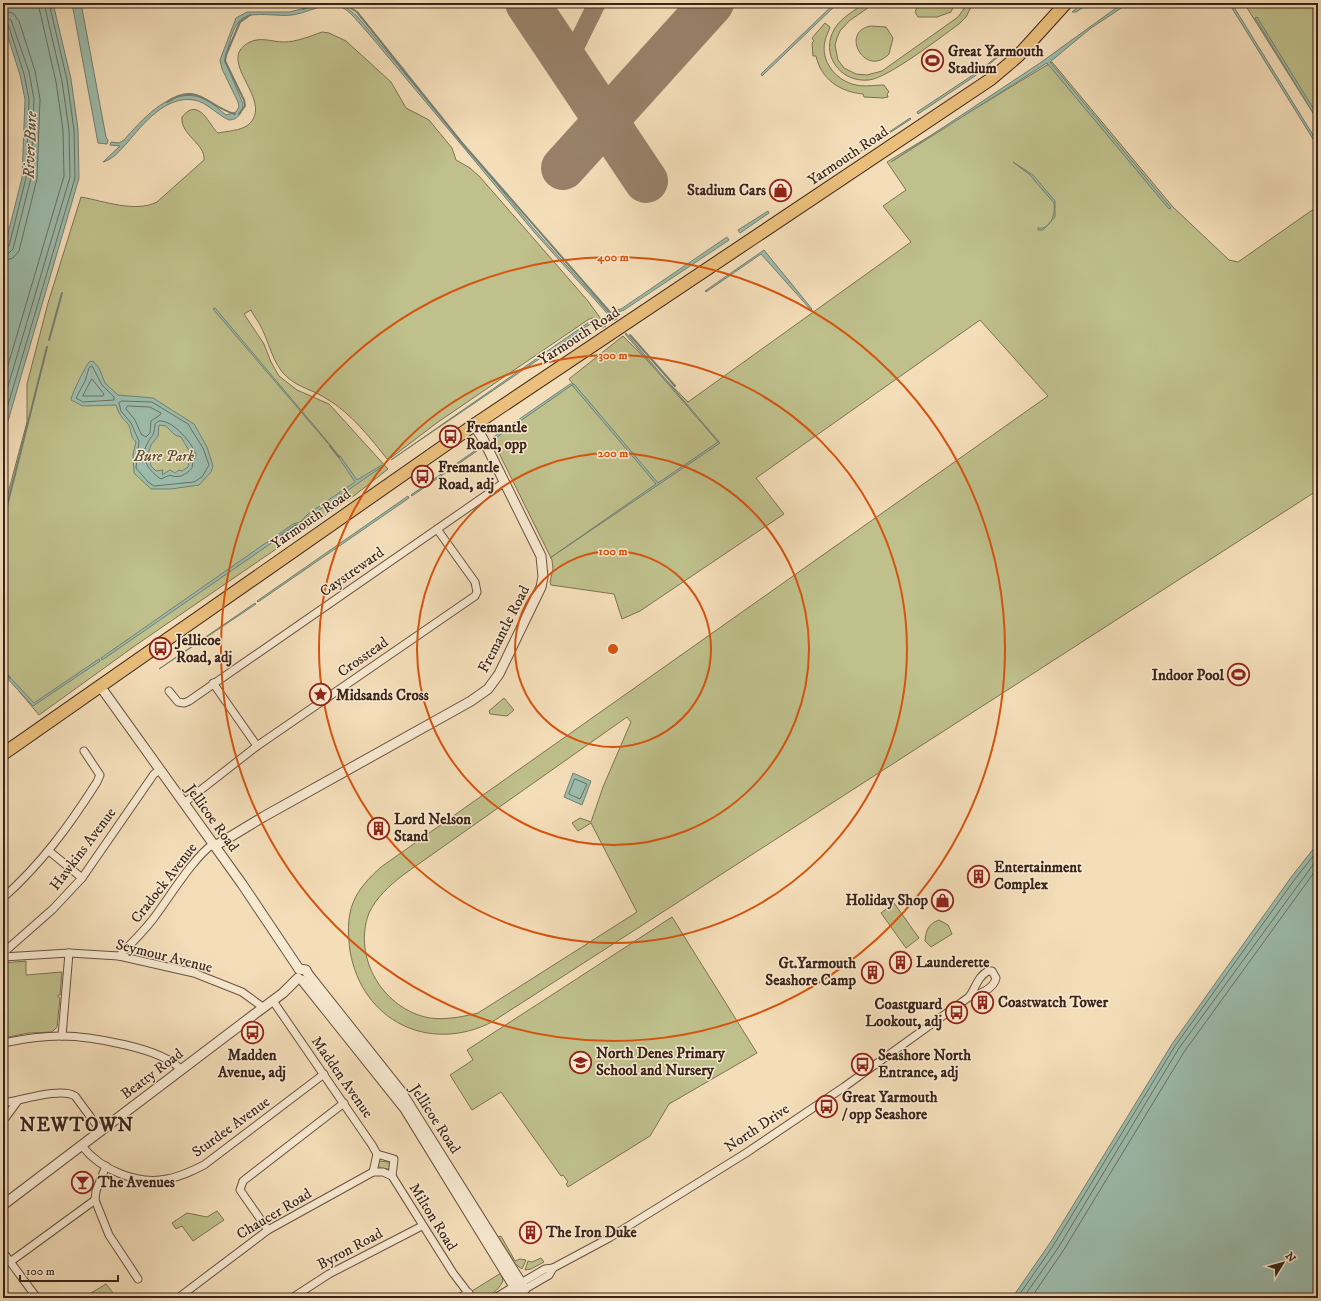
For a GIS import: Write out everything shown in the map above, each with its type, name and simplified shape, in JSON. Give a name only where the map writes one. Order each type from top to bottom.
[{"type":"main road","name":"Yarmouth Road","points":[[3,754],[474,425],[992,79],[1018,56],[1066,3]]},
{"type":"street","name":"Fremantle Road","points":[[214,845],[471,701],[492,684],[499,674],[541,587],[544,577],[541,556],[505,482],[474,425]]},
{"type":"street","name":"Caystreward","points":[[169,691],[174,700],[184,703],[505,482]]},
{"type":"street","name":"Crosstead","points":[[184,803],[257,746],[475,596],[477,592],[475,582],[437,529]]},
{"type":"street","points":[[213,683],[257,746]]},
{"type":"street","name":"Jellicoe Road","points":[[100,686],[214,845],[302,975],[398,1092],[518,1290]]},
{"type":"street","points":[[4,894],[31,872],[50,851],[80,809],[100,775],[84,751]]},
{"type":"street","name":"Hawkins Avenue","points":[[3,953],[53,909],[82,878],[154,774],[160,770]]},
{"type":"street","name":"Cradock Avenue","points":[[119,956],[152,921],[208,848],[214,845]]},
{"type":"street","points":[[50,851],[82,878]]},
{"type":"street","points":[[62,1036],[69,953]]},
{"type":"street","name":"Seymour Avenue","points":[[3,957],[69,953],[119,956],[194,973],[242,992],[264,1008]]},
{"type":"street","name":"North Drive","points":[[497,1298],[518,1290],[548,1275],[553,1268],[609,1238],[746,1153],[844,1087],[969,997],[976,987],[980,976],[988,971],[992,971],[995,981],[994,985],[980,994],[969,997]]},
{"type":"street","name":"Beatty Road","points":[[3,1205],[264,1008],[302,975]]},
{"type":"street","name":"Madden Avenue","points":[[273,1001],[344,1103],[377,1154]]},
{"type":"street","points":[[3,1044],[32,1038],[62,1036],[83,1037],[140,1049],[172,1061],[181,1070]]},
{"type":"street","name":"Sturdee Avenue","points":[[82,1146],[106,1166],[131,1178],[166,1180],[186,1174],[204,1165],[324,1074]]},
{"type":"street","points":[[3,1104],[46,1095],[70,1093],[74,1096],[101,1131]]},
{"type":"street","points":[[3,1118],[6,1117],[17,1102]]},
{"type":"street","points":[[268,1230],[240,1190],[242,1181],[344,1103]]},
{"type":"street","points":[[377,1154],[373,1172],[383,1172],[392,1176]]},
{"type":"street","name":"Milton Road","points":[[377,1154],[394,1159],[392,1176],[422,1226],[470,1295]]},
{"type":"street","points":[[106,1166],[96,1191],[96,1200],[109,1235],[138,1279]]},
{"type":"street","name":"Chaucer Road","points":[[178,1298],[268,1230],[373,1172]]},
{"type":"street","points":[[10,1262],[96,1200]]},
{"type":"street","name":"Byron Road","points":[[292,1298],[329,1274],[422,1226]]},
{"type":"street","points":[[3,1252],[37,1298]]},
{"type":"street","points":[[458,1298],[470,1295]]},
{"type":"green space","points":[[866,3],[875,3],[849,21],[840,31],[835,45],[838,60],[844,68],[856,74],[867,75],[882,71],[958,17],[968,3],[973,3],[966,17],[959,24],[901,65],[878,78],[859,80],[849,77],[841,72],[831,57],[829,48],[835,28],[841,20]]},
{"type":"green space","points":[[919,3],[955,3],[951,12],[937,17],[918,17],[915,12]]},
{"type":"green space","points":[[1244,3],[1318,3],[1318,121]]},
{"type":"green space","points":[[825,23],[830,27],[825,39],[825,56],[827,63],[836,75],[849,83],[856,85],[884,85],[889,92],[887,94],[888,97],[864,97],[863,94],[855,93],[839,87],[827,78],[822,71],[816,56],[813,56],[812,43],[814,41],[812,38]]},
{"type":"green space","points":[[871,26],[886,27],[893,38],[889,54],[880,60],[872,61],[864,57],[856,44],[857,36],[862,30]]},
{"type":"green space","name":"Bure Park","points":[[322,32],[329,33],[346,41],[391,82],[406,108],[429,120],[452,148],[456,160],[470,168],[480,177],[588,301],[606,326],[602,328],[593,318],[589,319],[438,422],[388,460],[360,427],[344,411],[322,396],[296,384],[282,372],[271,352],[259,323],[251,310],[244,314],[264,344],[271,362],[279,376],[297,390],[329,404],[388,469],[355,495],[136,645],[39,715],[3,672],[3,512],[27,422],[27,384],[48,303],[81,197],[129,206],[148,205],[157,202],[204,160],[204,154],[182,123],[182,117],[188,111],[194,109],[199,111],[218,133],[245,127],[255,115],[255,105],[252,94],[241,71],[238,60],[240,51],[252,41],[266,40],[289,42]]},
{"type":"green space","points":[[1052,62],[1173,207],[1229,260],[1238,262],[1318,206],[1318,490],[492,1022],[468,1031],[445,1034],[423,1032],[402,1025],[384,1013],[368,996],[357,975],[350,951],[348,927],[351,908],[358,893],[381,867],[1048,396],[980,320],[756,478],[784,514],[640,611],[622,619],[614,594],[551,585],[550,582],[553,569],[552,560],[492,439],[573,384],[569,379],[623,336],[688,402],[911,242],[883,206],[906,190],[887,162]],"holes":[[[627,717],[631,722],[603,787],[591,822],[580,818],[572,823],[578,831],[591,823],[637,912],[478,1013],[454,1018],[430,1018],[413,1013],[399,1005],[386,993],[376,979],[369,964],[365,947],[365,930],[369,913],[379,897],[388,887],[403,875]]]},
{"type":"green space","points":[[504,698],[514,710],[507,716],[490,714],[489,711]]},
{"type":"green space","points":[[894,903],[919,938],[906,948],[881,913]]},
{"type":"green space","name":"North Denes Primary School and Nursery","points":[[672,917],[757,1053],[669,1104],[650,1136],[568,1187],[566,1184],[568,1182],[563,1175],[561,1176],[501,1092],[472,1110],[450,1075],[473,1060],[467,1050]]},
{"type":"green space","points":[[939,920],[948,925],[952,934],[931,947],[925,941],[926,934],[932,923]]},
{"type":"green space","points":[[26,961],[26,975],[62,972],[60,995],[58,995],[60,998],[57,1027],[52,1032],[29,1033],[3,1038],[3,963]]},
{"type":"green space","points":[[379,1161],[389,1162],[390,1169],[379,1168]]},
{"type":"green space","points":[[217,1211],[224,1220],[193,1241],[182,1226],[176,1229],[172,1223],[187,1213],[207,1217]]},
{"type":"green space","points":[[501,1236],[515,1261],[520,1259],[526,1260],[522,1269],[514,1263],[498,1237]]},
{"type":"green space","points":[[541,1258],[544,1262],[531,1269],[525,1270],[528,1261],[532,1262]]},
{"type":"green space","points":[[501,1273],[503,1281],[499,1288],[485,1297],[477,1298],[472,1291]]},
{"type":"green space","points":[[106,1284],[117,1298],[83,1298]]},
{"type":"water","name":"River Bure","points":[[3,3],[53,3],[71,79],[78,129],[79,178],[3,438],[3,253],[22,178],[25,99],[20,75],[3,21]]},
{"type":"water","points":[[72,3],[81,3],[106,137],[108,140],[107,144],[98,143]]},
{"type":"water","points":[[322,3],[342,4],[357,16],[534,229],[608,312],[613,315],[612,317],[615,320],[614,321],[534,232],[369,34],[346,10],[337,5],[327,5],[292,15],[253,15],[243,18],[239,21],[233,31],[225,60],[243,104],[239,115],[235,119],[229,120],[199,101],[184,100],[174,102],[156,112],[116,154],[103,162],[120,146],[110,145],[111,142],[119,143],[124,140],[146,116],[164,103],[174,98],[195,96],[204,98],[226,115],[236,112],[239,107],[238,102],[222,69],[220,60],[236,18],[247,12],[290,12]]},
{"type":"water","points":[[835,3],[838,3],[762,76],[761,74]]},
{"type":"water","points":[[1083,3],[1090,3],[1076,12],[1072,12]]},
{"type":"water","points":[[1123,3],[1129,3],[1091,28],[1050,62],[1171,208],[1169,209],[1047,63],[891,162],[1040,63]]},
{"type":"water","points":[[1232,4],[1318,143],[1318,147],[1230,5]]},
{"type":"water","points":[[1257,17],[1318,116],[1318,121],[1255,18]]},
{"type":"water","points":[[1003,51],[1004,52],[975,76],[918,114],[917,112],[982,69]]},
{"type":"water","points":[[910,118],[911,119],[846,161]]},
{"type":"water","points":[[1013,162],[1033,175],[1055,201],[1055,217],[1051,222],[1054,211],[1054,203],[1030,175]]},
{"type":"water","points":[[768,211],[769,213],[740,233],[738,230]]},
{"type":"water","points":[[1046,226],[1043,230],[1038,230],[1038,228],[1043,228]]},
{"type":"water","points":[[727,237],[729,240],[624,310],[616,313],[614,310],[621,309]]},
{"type":"water","points":[[764,250],[812,309],[811,310],[761,254],[706,292],[705,291]]},
{"type":"water","points":[[215,308],[332,447],[332,448],[213,309]]},
{"type":"water","points":[[592,320],[592,323],[391,460]]},
{"type":"water","points":[[626,333],[720,443],[550,558],[656,484],[572,385],[493,440],[492,438],[570,384],[574,384],[658,483],[718,442],[625,334]]},
{"type":"water","points":[[90,361],[94,362],[99,368],[105,383],[118,395],[153,398],[194,424],[207,447],[213,466],[211,472],[199,485],[171,489],[151,489],[134,473],[133,454],[136,442],[132,437],[129,426],[121,416],[116,405],[83,406],[71,400],[76,386]],"holes":[[[159,425],[166,426],[175,435],[181,437],[192,456],[189,457],[188,467],[182,471],[179,470],[175,473],[170,470],[162,475],[163,470],[156,471],[151,466],[148,454],[151,445],[158,436]]]},
{"type":"water","points":[[476,450],[477,451],[412,496],[411,495]]},
{"type":"water","points":[[337,455],[340,456],[357,480],[382,465],[383,466],[102,660],[101,658],[293,524],[300,522],[308,514],[355,482]]},
{"type":"water","points":[[408,496],[409,498],[258,602],[257,601]]},
{"type":"water","points":[[255,603],[256,604],[159,669]]},
{"type":"water","points":[[99,659],[100,661],[33,706],[3,674],[3,670],[34,703]]},
{"type":"water","points":[[573,773],[591,781],[582,805],[564,797]]},
{"type":"water","points":[[1318,843],[1318,1298],[1012,1298],[1050,1243],[1172,1044],[1292,876]]},
{"type":"waterway","points":[[303,9],[319,3]]},
{"type":"waterway","points":[[343,3],[357,12],[462,143],[616,319]]},
{"type":"waterway","points":[[239,114],[245,106],[244,100],[225,61],[226,55],[240,22],[250,15]]},
{"type":"waterway","points":[[167,102],[178,96],[187,94],[195,95],[235,114]]},
{"type":"waterway","points":[[49,340],[62,293]]},
{"type":"waterway","points":[[630,335],[675,386]]},
{"type":"waterway","points":[[3,522],[47,347]]},
{"type":"waterway","points":[[330,446],[339,457]]},
{"type":"waterway","points":[[300,523],[311,515]]},
{"type":"waterway","points":[[274,540],[296,525]]},
{"type":"waterway","points":[[3,669],[10,678]]},
{"type":"taxiway","points":[[567,64],[597,3]]},
{"type":"runway","points":[[527,3],[646,181]]},
{"type":"runway","points":[[563,168],[712,3]]},
{"type":"place","name":"Great Yarmouth Stadium","points":[[933,60]]},
{"type":"place","name":"Stadium Cars","points":[[781,190]]},
{"type":"place","name":"Fremantle Road, opp","points":[[450,436]]},
{"type":"place","name":"Fremantle Road, adj","points":[[423,476]]},
{"type":"place","name":"Jellicoe Road, adj","points":[[160,649]]},
{"type":"place","name":"Indoor Pool","points":[[1239,675]]},
{"type":"place","name":"Midsands Cross","points":[[320,695]]},
{"type":"place","name":"Lord Nelson Stand","points":[[379,828]]},
{"type":"place","name":"Entertainment Complex","points":[[978,876]]},
{"type":"place","name":"Holiday Shop","points":[[943,900]]},
{"type":"place","name":"Launderette","points":[[900,962]]},
{"type":"place","name":"Gt.Yarmouth Seashore Camp","points":[[872,972]]},
{"type":"place","name":"Coastwatch Tower","points":[[982,1002]]},
{"type":"place","name":"Coastguard Lookout, adj","points":[[957,1013]]},
{"type":"place","name":"Madden Avenue, adj","points":[[252,1032]]},
{"type":"place","name":"North Denes Primary School and Nursery","points":[[581,1062]]},
{"type":"place","name":"Seashore North Entrance, adj","points":[[862,1064]]},
{"type":"place","name":"Great Yarmouth / opp Seashore","points":[[827,1106]]},
{"type":"place","name":"The Avenues","points":[[83,1182]]},
{"type":"place","name":"The Iron Duke","points":[[530,1232]]},
{"type":"district","name":"NEWTOWN","points":[[77,1125]]}]
